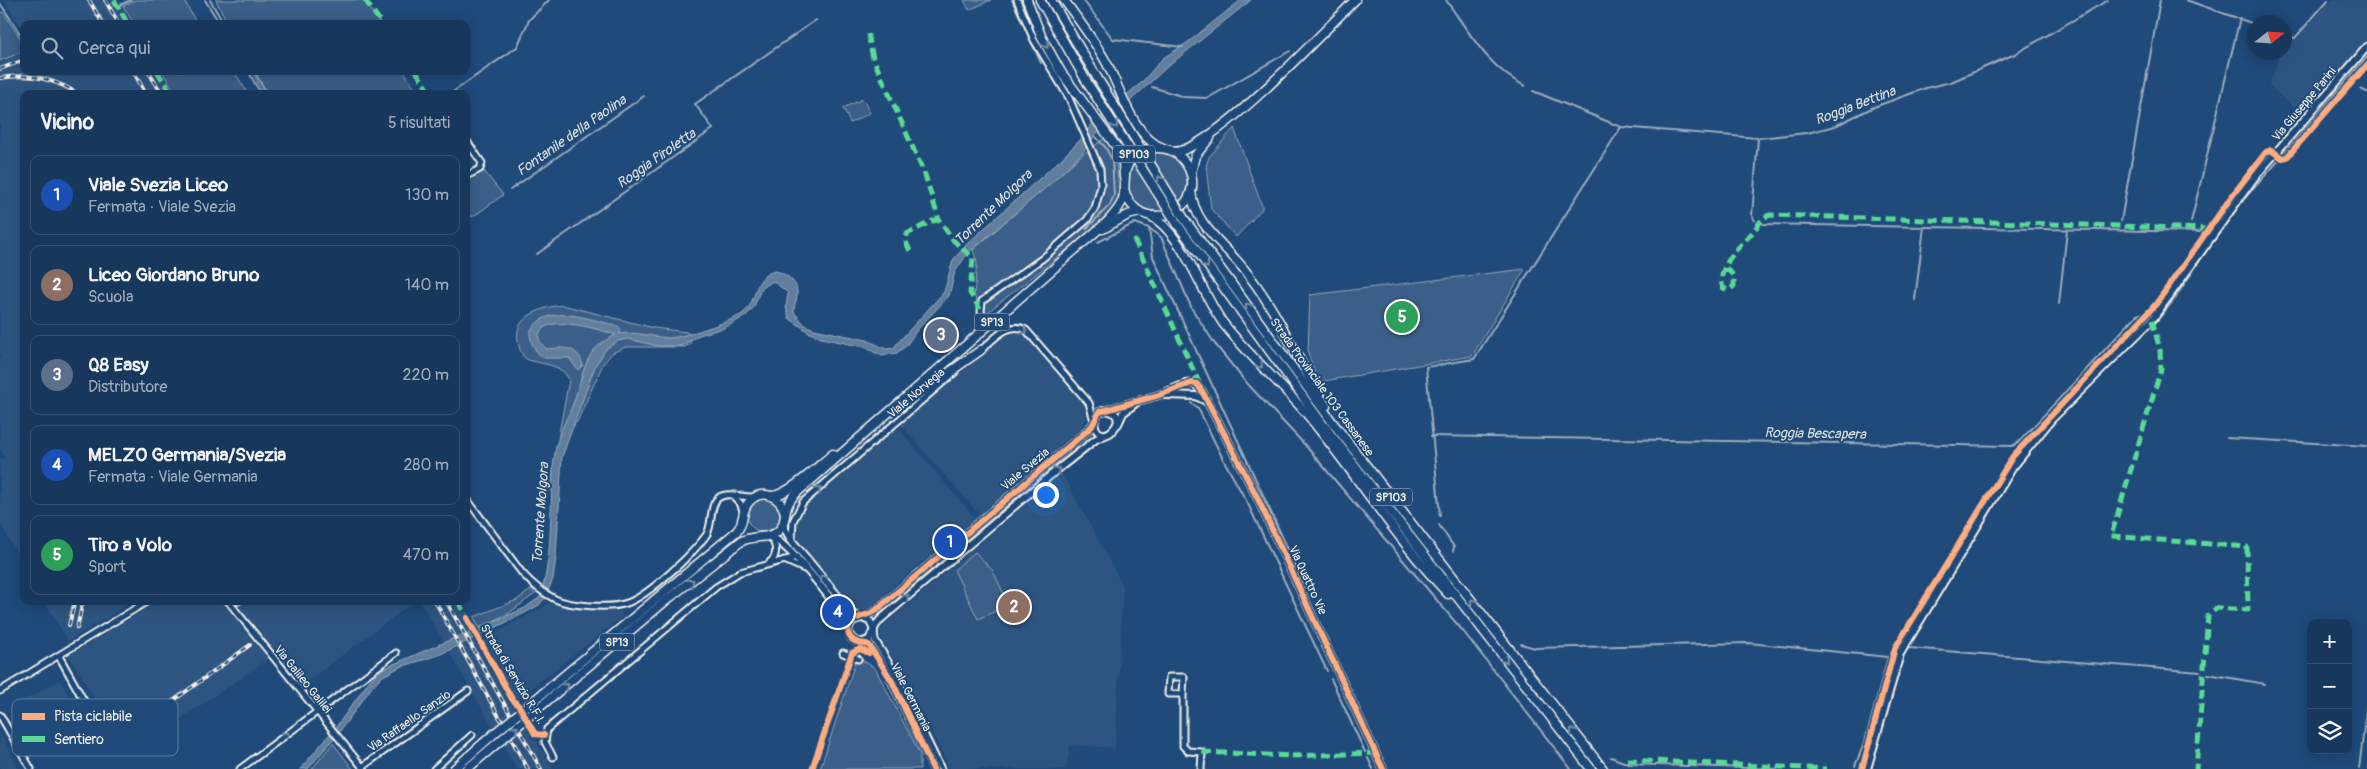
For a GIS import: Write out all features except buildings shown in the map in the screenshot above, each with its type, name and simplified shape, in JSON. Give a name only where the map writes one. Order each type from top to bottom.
[{"type":"main road","name":"SP103","points":[[1027,0],[1051,54],[1069,83],[1118,149],[1123,163],[1124,177]]},
{"type":"main road","name":"Strada Provinciale 103 Cassanese","points":[[1040,0],[1088,84],[1178,226],[1325,427],[1473,620],[1591,769]]},
{"type":"main road","name":"Strada Provinciale 103 Cassanese","points":[[1051,0],[1185,220],[1333,423],[1603,769]]},
{"type":"main road","name":"SP103","points":[[1064,0],[1095,42],[1146,138],[1163,148]]},
{"type":"main road","points":[[1124,188],[1130,202],[1140,212],[1150,215],[1172,213],[1184,204],[1191,190],[1191,174],[1195,156],[1215,132],[1267,87],[1355,0]]},
{"type":"main road","points":[[1174,152],[1187,148],[1215,132]]},
{"type":"main road","points":[[1163,148],[1174,152],[1185,162],[1191,174]]},
{"type":"main road","name":"SP13","points":[[467,769],[663,604],[740,542],[751,537],[778,532],[785,519],[788,505],[795,494],[889,410],[1095,234],[1119,208],[1124,188],[1124,177],[1129,162],[1140,152],[1148,149],[1163,148]]},
{"type":"main road","name":"SP103","points":[[1191,190],[1196,215],[1261,290],[1285,329],[1324,403],[1410,521]]},
{"type":"main road","name":"SP13","points":[[1095,234],[1128,214],[1140,212]]},
{"type":"main road","name":"SP103","points":[[1150,215],[1162,223],[1174,235],[1205,295],[1225,325],[1305,411],[1440,585],[1473,620]]},
{"type":"main road","points":[[889,410],[907,402],[981,350]]},
{"type":"main road","name":"SP13","points":[[454,769],[737,531],[742,524],[747,504],[755,497],[778,495],[889,410]]},
{"type":"main road","points":[[772,496],[781,503],[785,519]]},
{"type":"main road","points":[[744,515],[749,529],[764,536]]},
{"type":"street","points":[[988,325],[981,312],[982,301],[1043,258],[1093,212],[1100,193],[1101,176],[1092,148],[1066,92],[1034,40],[1017,0]]},
{"type":"street","name":"Via Giuseppe Parini","points":[[1867,769],[1900,654],[2013,468],[2051,420],[2152,320],[2250,184],[2367,47]]},
{"type":"street","points":[[470,146],[482,163],[480,169],[470,174]]},
{"type":"street","name":"Viale Norvegia","points":[[794,544],[791,529],[802,503],[981,350],[1010,328],[1018,327],[1026,330],[1089,404],[1094,421]]},
{"type":"street","name":"Viale Svezia","points":[[862,617],[875,611],[1082,436],[1094,421],[1096,414],[1102,410],[1159,395],[1184,384],[1193,383],[1199,386],[1208,403]]},
{"type":"street","name":"Viale Svezia","points":[[1159,395],[1197,396],[1208,403]]},
{"type":"street","name":"Viale Svezia","points":[[874,632],[878,621],[1023,497],[1096,439],[1110,433],[1117,426],[1124,413],[1140,400]]},
{"type":"street","name":"Via Quattro Vie","points":[[1208,403],[1258,499],[1383,769]]},
{"type":"street","points":[[1102,410],[1110,410],[1114,414],[1117,426]]},
{"type":"street","points":[[1094,421],[1098,431],[1110,433]]},
{"type":"street","points":[[470,503],[522,573],[554,599],[576,604],[607,606],[628,603],[665,576],[706,535],[711,526],[713,505],[717,499],[727,495],[755,497]]},
{"type":"street","points":[[734,496],[740,502],[744,515]]},
{"type":"street","points":[[764,536],[779,541],[796,557],[841,612],[848,627],[850,638],[860,643],[869,640],[874,632],[871,622],[854,614],[809,562],[794,544],[785,529],[785,519]]},
{"type":"street","points":[[764,536],[774,542],[776,551],[773,559],[768,563]]},
{"type":"street","points":[[553,757],[545,742],[547,729],[716,586],[740,572],[768,563],[796,557],[809,562]]},
{"type":"street","points":[[781,560],[796,564],[807,571]]},
{"type":"street","points":[[0,691],[142,605]]},
{"type":"street","name":"Via Galileo Galilei","points":[[231,605],[363,768]]},
{"type":"street","points":[[848,627],[853,620],[862,617]]},
{"type":"street","name":"Viale Germania","points":[[874,632],[874,640],[896,673],[941,769]]},
{"type":"street","name":"Viale Germania","points":[[860,643],[871,648],[886,670],[934,769]]},
{"type":"street","points":[[240,769],[396,653]]},
{"type":"street","points":[[843,653],[858,658]]},
{"type":"street","points":[[59,656],[83,699]]},
{"type":"street","points":[[1183,694],[1168,694],[1169,677],[1184,677],[1185,750],[1202,752],[1201,769]]},
{"type":"street","name":"Via Raffaello Sanzio","points":[[363,768],[468,691]]},
{"type":"street","points":[[0,716],[12,737]]},
{"type":"street","points":[[434,769],[472,735]]},
{"type":"street","points":[[23,756],[30,769]]},
{"type":"shaded area","points":[[4,0],[116,0],[128,20],[20,20],[20,26]]},
{"type":"shaded area","points":[[135,0],[184,0],[195,20],[132,20],[123,6]]},
{"type":"shaded area","points":[[216,0],[364,0],[378,20],[226,20]]},
{"type":"shaded area","points":[[964,0],[991,0],[969,10]]},
{"type":"shaded area","name":"Torrente Molgora","points":[[1241,0],[1251,0],[1167,67],[1100,129],[1082,153],[1049,185],[967,254],[955,272],[949,296],[917,330],[906,346],[897,353],[882,356],[864,347],[821,338],[810,333],[789,318],[786,307],[788,293],[773,281],[761,289],[754,307],[746,316],[724,328],[699,335],[681,346],[658,346],[628,339],[618,341],[607,348],[595,366],[562,457],[556,557],[553,579],[545,598],[539,605],[523,614],[439,655],[400,667],[383,676],[372,687],[340,731],[308,769],[300,769],[336,727],[370,680],[382,669],[525,608],[540,597],[548,562],[553,470],[555,452],[561,430],[573,403],[588,359],[598,346],[616,335],[576,325],[554,324],[545,327],[539,334],[539,339],[542,343],[547,349],[564,348],[578,354],[583,365],[578,370],[569,358],[544,358],[538,353],[530,336],[530,332],[537,323],[547,317],[570,315],[618,326],[621,330],[619,334],[632,333],[669,338],[675,337],[718,325],[742,314],[751,303],[759,283],[768,274],[776,271],[786,276],[795,284],[797,294],[794,312],[805,325],[814,329],[867,340],[886,349],[893,348],[944,292],[953,260],[968,243],[1060,160],[1081,139],[1093,123],[1142,82],[1163,58],[1187,43]]},
{"type":"shaded area","points":[[2331,0],[2367,0],[2367,43],[2305,117],[2269,86],[2278,60],[2292,60],[2292,38],[2296,39]]},
{"type":"shaded area","points":[[3,12],[20,38],[20,53],[0,61],[0,13]]},
{"type":"shaded area","points":[[20,54],[20,75],[161,75],[170,90],[20,90],[20,558],[0,524],[0,460],[5,457],[0,449],[0,62]]},
{"type":"shaded area","points":[[164,75],[236,75],[246,90],[174,90]]},
{"type":"shaded area","points":[[254,75],[406,75],[415,90],[261,90]]},
{"type":"shaded area","points":[[863,99],[870,113],[850,123],[843,108]]},
{"type":"shaded area","points":[[1234,128],[1262,206],[1262,209],[1236,237],[1211,209],[1206,166],[1209,157]]},
{"type":"shaded area","points":[[1105,138],[1115,154],[1119,190],[1117,203],[1097,226],[984,315],[974,295],[977,262],[973,250],[1083,154]]},
{"type":"shaded area","points":[[1151,152],[1163,152],[1174,157],[1182,165],[1187,176],[1185,194],[1174,207],[1163,212],[1151,212],[1140,207],[1132,199],[1127,188],[1127,176],[1132,165],[1140,157]]},
{"type":"shaded area","points":[[484,171],[503,195],[474,216],[470,216],[470,177]]},
{"type":"shaded area","points":[[1525,269],[1472,356],[1318,382],[1308,353],[1310,295]]},
{"type":"shaded area","points":[[562,305],[654,328],[687,332],[691,337],[690,344],[685,347],[626,347],[612,353],[603,364],[577,422],[559,442],[569,380],[566,374],[556,367],[526,359],[520,348],[518,332],[520,325],[531,314],[546,308]]},
{"type":"shaded area","points":[[1012,327],[1023,331],[1085,407],[1087,416],[1083,426],[980,515],[900,424]]},
{"type":"shaded area","points":[[896,426],[975,518],[861,614],[794,538],[795,525],[805,504]]},
{"type":"shaded area","points":[[1062,473],[1123,586],[1115,748],[1070,745],[1066,769],[950,769],[900,670],[881,639],[880,629]]},
{"type":"shaded area","points":[[764,498],[776,503],[781,515],[776,527],[764,532],[752,527],[747,515],[752,503]]},
{"type":"shaded area","points":[[975,552],[993,571],[1009,605],[978,619],[954,570]]},
{"type":"shaded area","points":[[532,589],[535,594],[509,613],[479,628],[474,617],[517,600]]},
{"type":"shaded area","points":[[551,602],[619,610],[623,616],[515,701],[482,641]]},
{"type":"shaded area","points":[[46,605],[127,605],[68,641]]},
{"type":"shaded area","points":[[152,605],[410,605],[301,686],[274,655],[178,721],[178,699],[96,699],[69,656]]},
{"type":"shaded area","points":[[422,605],[462,605],[467,614],[464,618],[553,769],[517,769]]},
{"type":"shaded area","points":[[857,657],[875,668],[920,754],[920,769],[820,769]]},
{"type":"shaded area","points":[[60,680],[71,699],[27,699]]},
{"type":"shaded area","points":[[0,734],[19,769],[0,769]]},
{"type":"shaded area","points":[[333,743],[353,769],[312,769]]},
{"type":"waterway","points":[[120,5],[131,0]]},
{"type":"waterway","points":[[205,0],[218,20]]},
{"type":"waterway","points":[[210,0],[222,20]]},
{"type":"waterway","points":[[456,90],[517,47],[529,20],[549,0]]},
{"type":"waterway","points":[[1012,0],[1041,63]]},
{"type":"waterway","points":[[1083,0],[1113,39],[1183,47]]},
{"type":"waterway","points":[[1446,0],[1490,60],[1512,79],[1525,86]]},
{"type":"waterway","name":"Roggia Bettina","points":[[1533,91],[1621,127],[1758,138],[1807,133],[1835,126],[1874,107],[1926,88],[1951,82],[2015,54],[2108,0]]},
{"type":"waterway","points":[[2121,221],[2160,0]]},
{"type":"waterway","points":[[2186,0],[2247,22]]},
{"type":"waterway","points":[[2292,37],[2295,38],[2328,0]]},
{"type":"waterway","points":[[0,3],[20,34]]},
{"type":"waterway","points":[[2191,222],[2240,18]]},
{"type":"waterway","name":"Roggia Piroletta","points":[[537,254],[713,129],[695,104],[816,20]]},
{"type":"waterway","points":[[1152,87],[1184,97],[1208,98],[1290,51]]},
{"type":"waterway","name":"Roggia Bescapera","points":[[2284,154],[2367,57]]},
{"type":"waterway","points":[[250,75],[259,90]]},
{"type":"waterway","points":[[256,75],[265,90]]},
{"type":"waterway","points":[[2360,89],[2367,92]]},
{"type":"waterway","name":"Fontanile della Paolina","points":[[510,190],[644,96]]},
{"type":"waterway","points":[[1440,516],[1426,367],[1474,359],[1621,127]]},
{"type":"waterway","points":[[1086,229],[1110,205],[1114,195],[1112,159],[1105,147],[1095,136]]},
{"type":"waterway","points":[[1755,221],[1752,216],[1758,138]]},
{"type":"waterway","name":"Roggia Bescapera","points":[[2245,198],[2279,160]]},
{"type":"waterway","name":"Roggia Bescapera","points":[[2234,212],[2241,202]]},
{"type":"waterway","points":[[1098,242],[1135,223],[1149,228],[1153,257],[1306,588]]},
{"type":"waterway","points":[[1763,224],[2204,232]]},
{"type":"waterway","points":[[1915,300],[1924,227]]},
{"type":"waterway","points":[[1149,228],[1161,237],[1192,309],[1215,344],[1244,380],[1305,445],[1463,631],[1571,769]]},
{"type":"waterway","points":[[2059,304],[2067,230]]},
{"type":"waterway","name":"Roggia Bescapera","points":[[2155,323],[2173,301],[2212,242]]},
{"type":"waterway","name":"Roggia Bescapera","points":[[1431,436],[2012,446],[2018,443],[2137,315],[2143,313]]},
{"type":"waterway","points":[[1191,403],[1198,408],[1248,504],[1327,671]]},
{"type":"waterway","points":[[2227,438],[2367,446]]},
{"type":"waterway","points":[[1439,525],[1454,547],[1453,551]]},
{"type":"waterway","points":[[1521,644],[1535,648],[1749,643],[1888,657],[1865,741],[1855,766]]},
{"type":"waterway","points":[[1909,648],[2200,672]]},
{"type":"waterway","points":[[2208,674],[2265,684]]},
{"type":"waterway","points":[[1331,679],[1365,752]]},
{"type":"waterway","points":[[2359,769],[2367,703]]},
{"type":"waterway","points":[[1611,757],[1629,764],[1777,769]]},
{"type":"waterway","points":[[1368,758],[1373,769]]},
{"type":"railway","points":[[89,0],[101,20]]},
{"type":"railway","points":[[105,0],[117,20]]},
{"type":"railway","points":[[0,69],[20,62]]},
{"type":"railway","points":[[135,75],[144,90]]},
{"type":"railway","points":[[150,75],[160,90]]},
{"type":"railway","points":[[0,78],[21,76],[40,78],[60,84],[71,90]]},
{"type":"railway","points":[[69,625],[74,605]]},
{"type":"railway","points":[[77,628],[82,605]]},
{"type":"railway","points":[[437,605],[528,769]]},
{"type":"railway","points":[[448,605],[541,769]]},
{"type":"railway","points":[[176,699],[250,645]]},
{"type":"marked path","points":[[114,0],[126,20]]},
{"type":"marked path","points":[[365,0],[379,20]]},
{"type":"marked path","points":[[868,34],[873,58],[925,175],[939,220]]},
{"type":"marked path","points":[[160,75],[169,90]]},
{"type":"marked path","points":[[418,75],[428,90]]},
{"type":"marked path","points":[[1726,268],[1734,276],[1734,286],[1729,290],[1723,288],[1721,281],[1725,266],[1761,220],[1770,215],[2211,229]]},
{"type":"marked path","points":[[910,251],[906,242],[907,234],[932,221],[939,220],[954,241],[973,258],[970,293],[980,309]]},
{"type":"marked path","points":[[1134,239],[1201,387]]},
{"type":"marked path","points":[[2152,320],[2160,350],[2161,369],[2111,536],[2247,547],[2248,610],[2217,608],[2208,616],[2196,769]]},
{"type":"marked path","points":[[460,605],[467,618]]},
{"type":"marked path","points":[[1202,752],[1291,756],[1375,753]]},
{"type":"marked path","points":[[1627,760],[1827,769]]},
{"type":"cycle path","points":[[1862,769],[1895,648],[2013,456],[2156,304],[2232,196],[2266,152],[2271,150],[2282,158],[2287,157],[2367,65]]},
{"type":"cycle path","points":[[933,769],[892,681],[869,645],[859,643],[849,636],[848,630],[851,622],[875,611],[1082,435],[1092,426],[1099,412],[1159,395],[1192,383],[1197,384],[1202,391],[1258,499],[1383,769]]},
{"type":"cycle path","name":"Strada di Servizio R.F.I.","points":[[467,618],[512,699],[519,706],[535,734],[544,735]]},
{"type":"cycle path","points":[[812,769],[852,653],[860,649],[869,653]]},
{"type":"place","name":"Tiro a Volo","points":[[1402,317]]},
{"type":"place","name":"Q8 Easy","points":[[941,335]]},
{"type":"place","name":"Viale Svezia Liceo","points":[[950,542]]},
{"type":"place","name":"Liceo Giordano Bruno","points":[[1014,607]]},
{"type":"place","name":"MELZO Germania/Svezia","points":[[838,612]]}]
